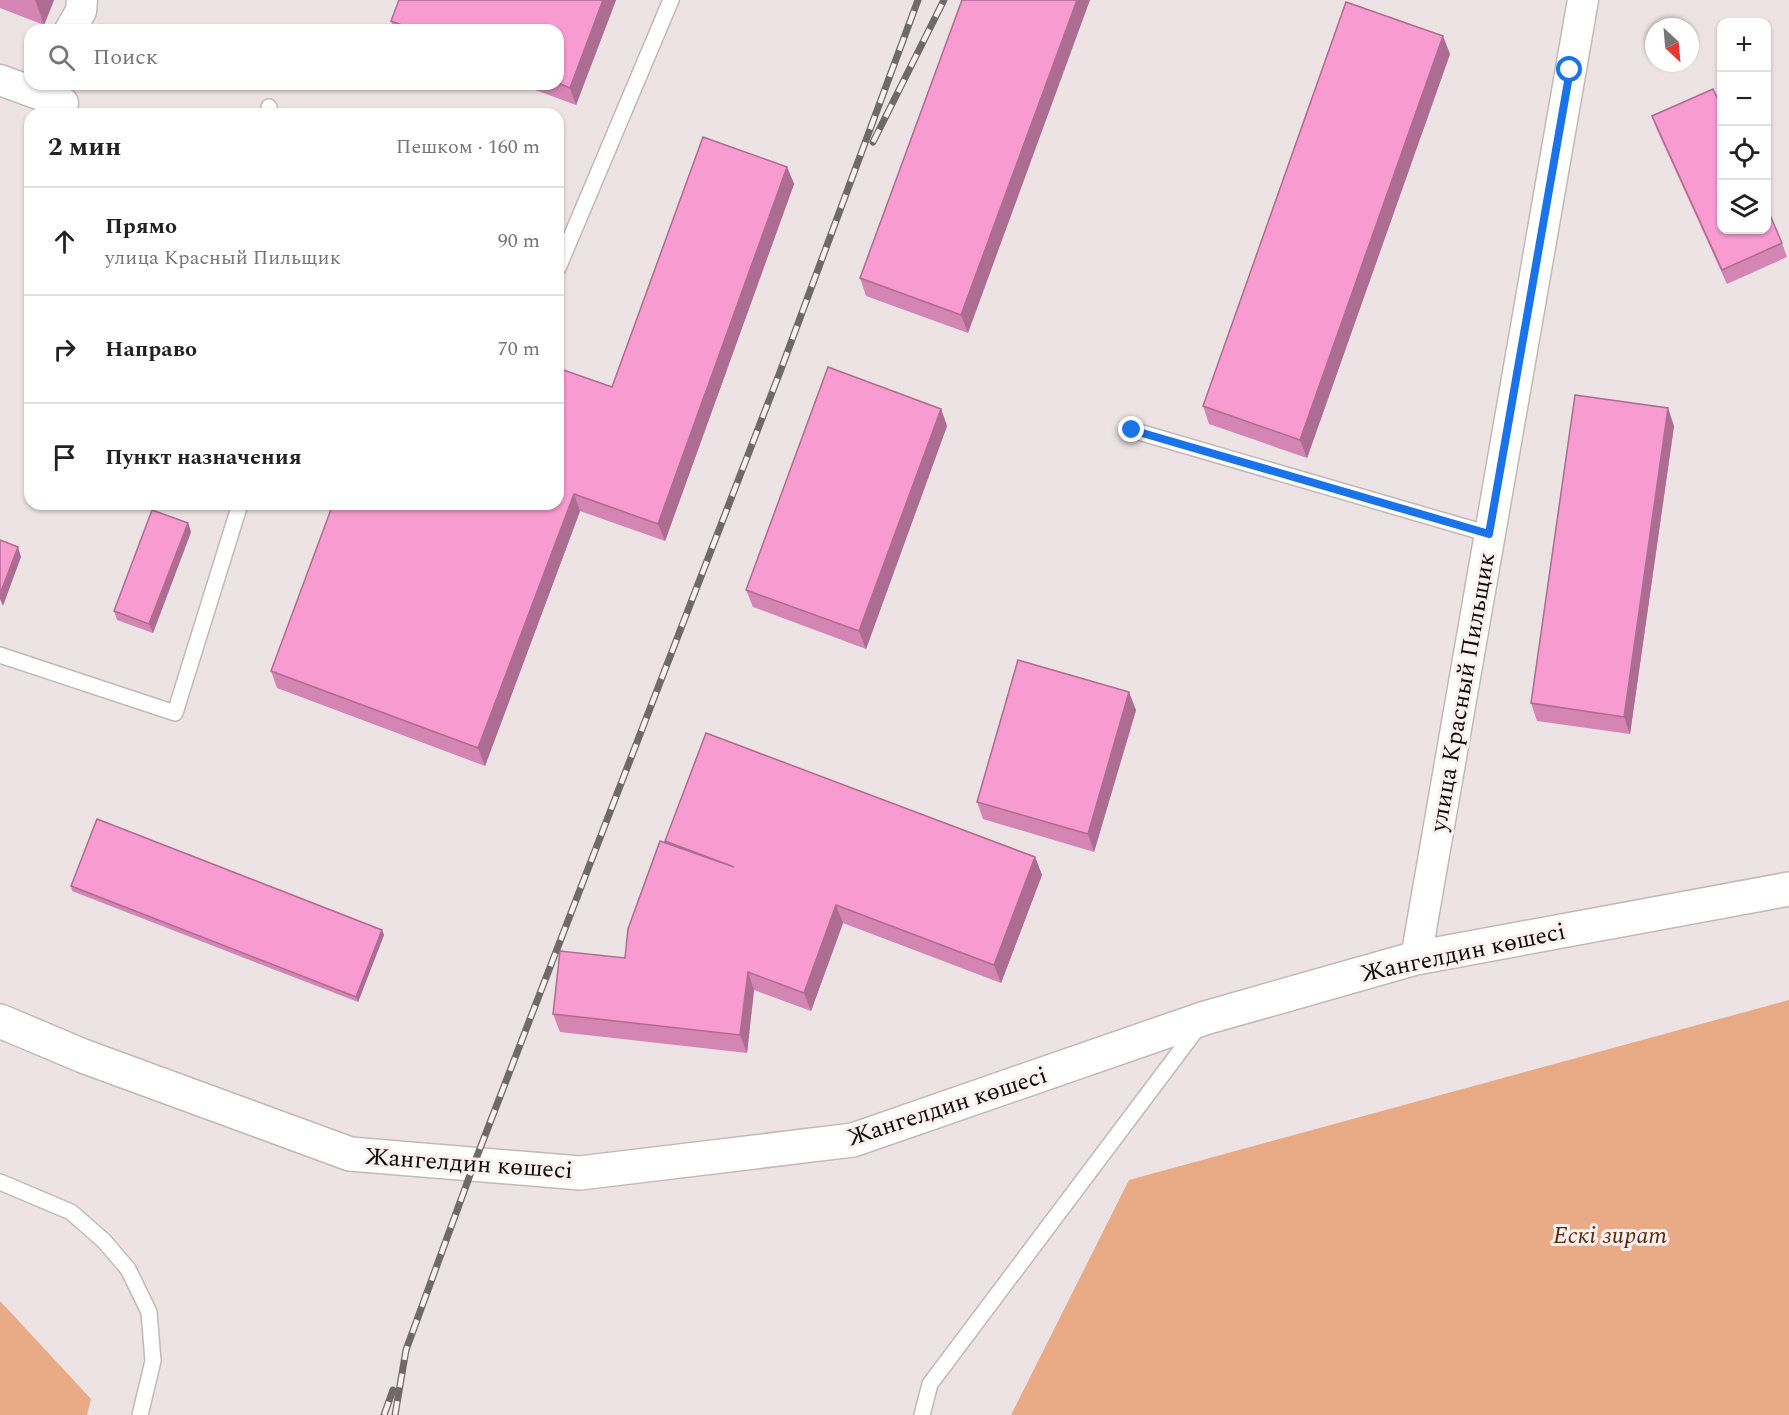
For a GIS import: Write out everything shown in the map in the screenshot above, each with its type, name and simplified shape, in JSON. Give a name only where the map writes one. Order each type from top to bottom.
[{"type":"highway","name":"Жангелдин көшесі","points":[[0,1021],[83,1056],[350,1154],[580,1173],[853,1140],[1205,1018],[1416,958],[1789,889]]},
{"type":"street","points":[[73,24],[81,11],[82,0]]},
{"type":"street","name":"улица Красный Пильщик","points":[[1416,958],[1583,0]]},
{"type":"street","points":[[36,90],[63,103]]},
{"type":"lane","points":[[564,254],[671,0]]},
{"type":"lane","points":[[1132,430],[1489,534]]},
{"type":"lane","points":[[0,655],[175,713],[238,510]]},
{"type":"lane","points":[[922,1415],[930,1384],[1205,1018]]},
{"type":"lane","points":[[0,1182],[71,1212],[104,1241],[128,1269],[149,1312],[153,1361],[140,1415]]},
{"type":"green space","name":"Ескі зират","points":[[1789,1000],[1789,1415],[1011,1415],[1129,1180]]},
{"type":"green space","points":[[0,1301],[91,1399],[87,1415],[0,1415]]},
{"type":"building","points":[[399,0],[603,0],[570,88],[564,86],[564,24],[399,24],[391,21]]},
{"type":"building","points":[[962,0],[1077,0],[961,315],[860,278]]},
{"type":"building","points":[[1346,2],[1443,36],[1300,440],[1203,406]]},
{"type":"building","points":[[1713,89],[1717,97],[1717,234],[1771,234],[1771,217],[1782,243],[1722,270],[1652,116]]},
{"type":"building","points":[[703,137],[787,167],[658,524],[574,494],[478,748],[271,671],[331,510],[564,510],[564,370],[612,387]]},
{"type":"building","points":[[828,367],[941,409],[859,631],[746,590]]},
{"type":"building","points":[[1575,395],[1668,408],[1624,717],[1531,703]]},
{"type":"building","points":[[152,510],[188,523],[149,624],[114,611]]},
{"type":"building","points":[[0,540],[18,547],[0,594]]},
{"type":"building","points":[[1018,660],[1129,692],[1088,834],[977,802]]},
{"type":"building","points":[[706,733],[1035,857],[994,965],[836,905],[804,993],[748,972],[740,1035],[553,1014],[560,951],[625,958],[628,929],[660,841],[734,867],[665,841]]},
{"type":"building","points":[[97,819],[382,930],[356,997],[71,886]]},
{"type":"railway","points":[[395,1415],[406,1350],[474,1164],[780,372],[918,0]]},
{"type":"railway","points":[[873,142],[944,0]]},
{"type":"railway","points":[[384,1415],[393,1390]]},
{"type":"route","points":[[1132,430],[1489,534],[1570,70]]}]
